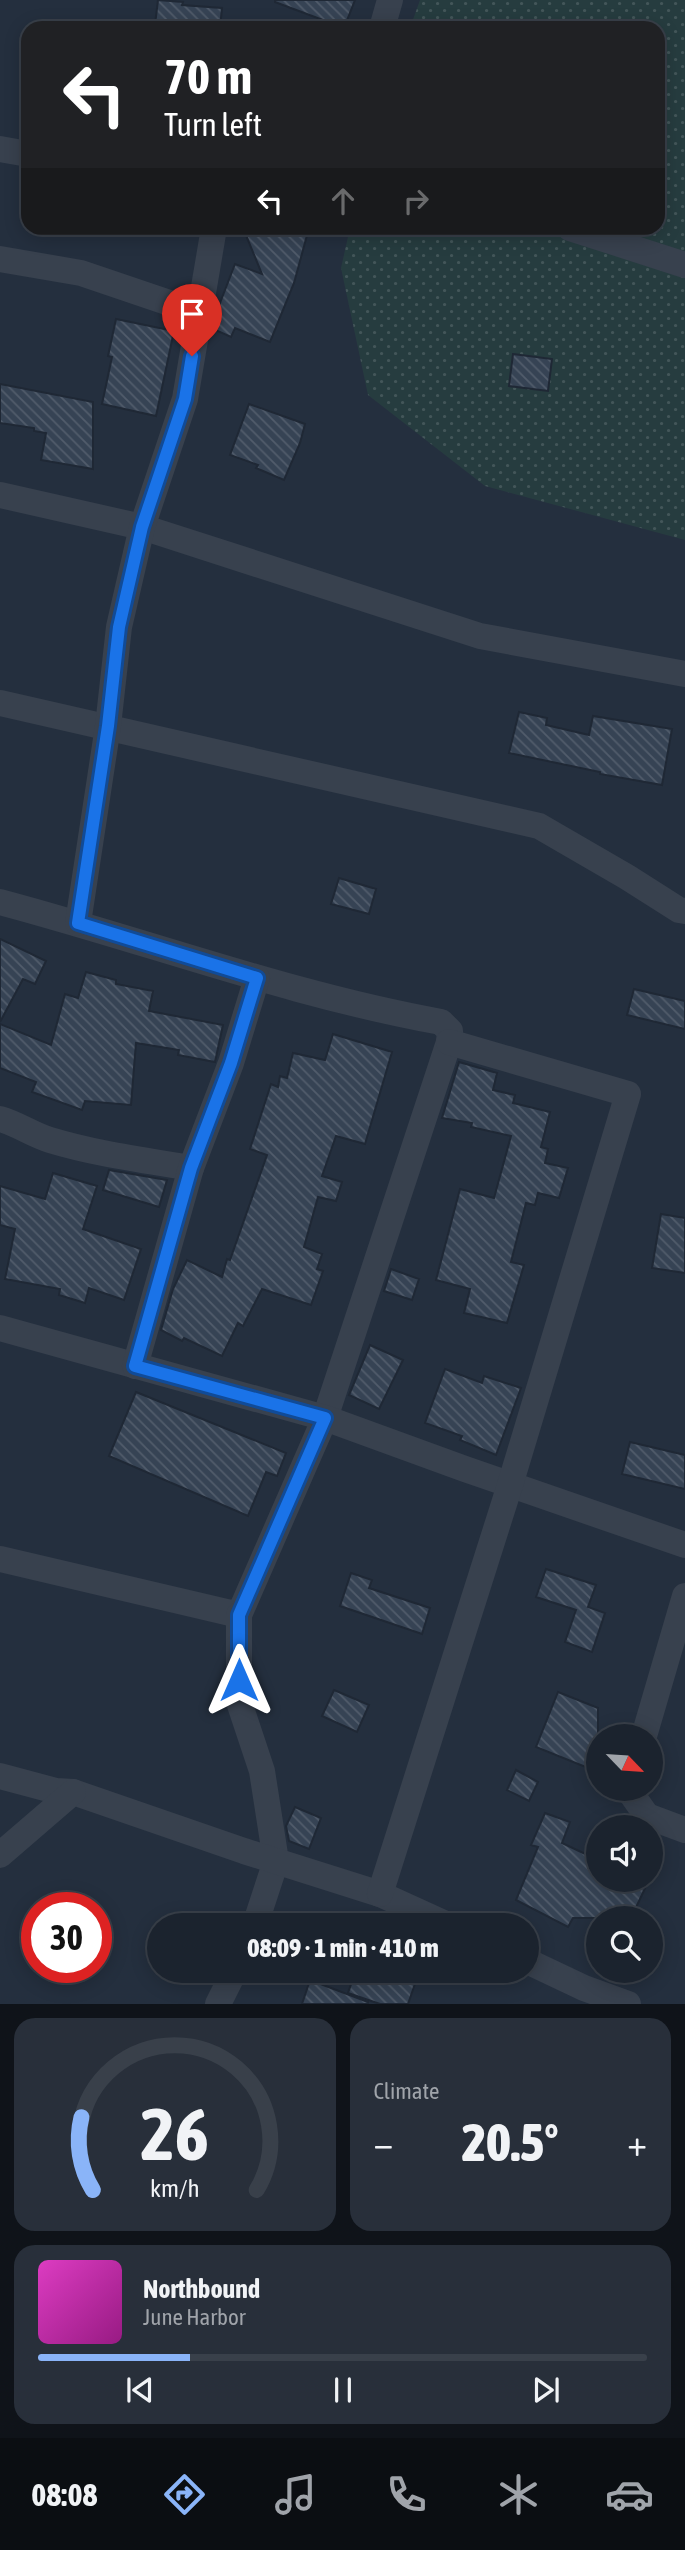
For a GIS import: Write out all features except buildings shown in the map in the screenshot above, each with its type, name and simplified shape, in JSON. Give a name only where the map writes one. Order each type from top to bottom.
[{"type":"street","points":[[384,21],[389,0]]},
{"type":"street","points":[[0,149],[21,153]]},
{"type":"street","points":[[78,923],[108,726],[119,627],[142,527],[185,399],[213,235]]},
{"type":"street","points":[[591,235],[685,265]]},
{"type":"street","points":[[0,258],[81,273],[199,313]]},
{"type":"street","points":[[0,495],[142,527],[480,636],[685,674]]},
{"type":"street","points":[[0,703],[539,826],[679,910],[685,911]]},
{"type":"street","points":[[0,902],[257,978],[441,1022],[450,1031],[449,1042],[325,1418],[239,1615],[239,1702],[262,1771],[276,1861],[259,1913]]},
{"type":"street","points":[[135,1366],[191,1168],[231,1063],[257,978]]},
{"type":"street","points":[[380,1894],[510,1485],[628,1094],[449,1042]]},
{"type":"street","points":[[0,1119],[58,1142],[191,1168]]},
{"type":"street","points":[[0,1328],[325,1418],[685,1545]]},
{"type":"street","points":[[0,1559],[239,1615]]},
{"type":"street","points":[[648,1724],[685,1596]]},
{"type":"street","points":[[0,1776],[55,1791],[73,1792],[380,1894],[422,1913]]},
{"type":"street","points":[[0,1855],[73,1792]]},
{"type":"street","points":[[636,1801],[648,1816],[685,1830]]},
{"type":"street","points":[[539,1967],[584,1988],[628,2004]]},
{"type":"street","points":[[218,2004],[228,1983]]},
{"type":"green space","points":[[420,0],[685,0],[685,540],[485,486],[368,395],[341,268],[348,235],[665,235],[665,21],[412,21]]},
{"type":"route","points":[[192,356],[185,399],[142,527],[119,627],[108,726],[78,923],[257,978],[231,1063],[191,1168],[135,1366],[325,1418],[239,1615],[239,1680]]}]
